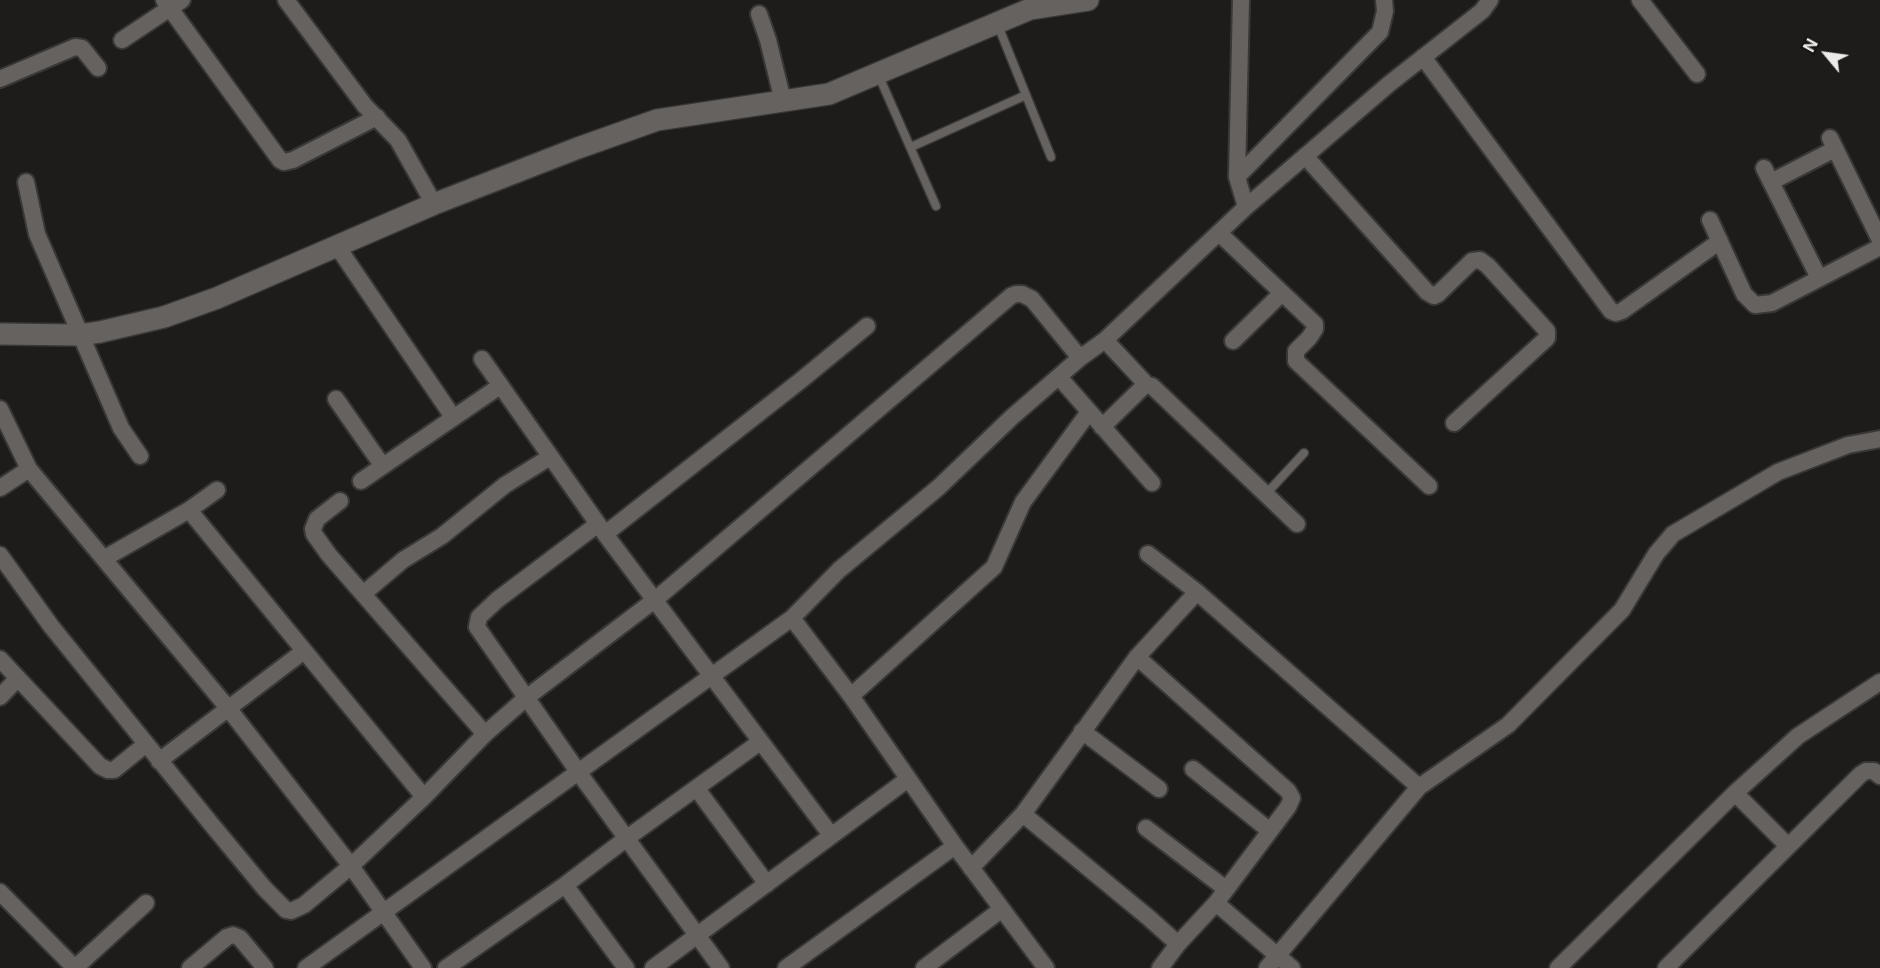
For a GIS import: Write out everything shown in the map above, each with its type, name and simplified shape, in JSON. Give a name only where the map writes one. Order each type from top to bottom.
[{"type":"street","points":[[286,0],[365,106],[398,140],[434,204]]},
{"type":"street","points":[[0,334],[100,332],[164,317],[217,298],[434,204],[657,120],[829,94],[1030,9],[1088,0]]},
{"type":"street","points":[[1241,0],[1237,177],[1246,207]]},
{"type":"street","points":[[1237,177],[1380,32],[1385,11],[1384,0]]},
{"type":"street","points":[[306,968],[792,618],[839,570],[939,487],[1012,417],[1080,358],[1105,340],[1246,207],[1389,84],[1482,11],[1490,0]]},
{"type":"street","points":[[1640,0],[1697,74]]},
{"type":"street","points":[[122,40],[172,3],[280,160],[284,162],[293,160],[377,117]]},
{"type":"street","points":[[759,14],[783,101]]},
{"type":"street","points":[[0,79],[75,47],[82,48],[98,68]]},
{"type":"street","points":[[1423,57],[1611,311],[1616,313],[1622,311],[1720,241]]},
{"type":"street","points":[[1819,278],[1768,175],[1833,144],[1880,240]]},
{"type":"street","points":[[1305,156],[1427,292],[1434,296],[1438,294],[1472,261],[1480,260],[1547,331],[1547,338],[1454,423]]},
{"type":"street","points":[[26,182],[37,234],[121,428],[140,456]]},
{"type":"street","points":[[1710,220],[1744,294],[1755,305],[1772,303],[1880,247]]},
{"type":"street","points":[[1219,233],[1315,324],[1309,338],[1296,351],[1296,361],[1430,486]]},
{"type":"street","points":[[337,246],[453,417]]},
{"type":"street","points":[[1233,341],[1282,292]]},
{"type":"street","points":[[0,555],[51,626],[159,760],[265,889],[291,911],[304,905],[351,866],[424,797],[485,734],[526,698],[656,599],[1011,296],[1022,294],[1032,299],[1080,358]]},
{"type":"street","points":[[722,968],[526,698],[477,627],[479,617],[496,600],[602,529],[867,327]]},
{"type":"street","points":[[1105,340],[1147,385],[1152,386],[1297,524]]},
{"type":"street","points":[[482,360],[602,529],[831,835]]},
{"type":"street","points":[[1059,377],[1152,483]]},
{"type":"street","points":[[1102,426],[1147,385]]},
{"type":"street","points":[[361,481],[501,386]]},
{"type":"street","points":[[336,399],[382,465]]},
{"type":"street","points":[[0,409],[29,469],[228,708],[351,866],[422,968]]},
{"type":"street","points":[[851,696],[994,567],[1023,502],[1089,411]]},
{"type":"street","points":[[1267,968],[1419,787],[1508,725],[1622,610],[1656,554],[1673,534],[1778,472],[1848,446],[1880,439]]},
{"type":"street","points":[[363,594],[403,560],[442,536],[505,485],[550,456]]},
{"type":"street","points":[[0,488],[29,469]]},
{"type":"street","points":[[105,558],[189,510],[217,490]]},
{"type":"street","points":[[340,501],[316,519],[314,534],[329,555],[485,734]]},
{"type":"street","points":[[189,510],[424,797]]},
{"type":"street","points":[[1148,554],[1197,592],[1419,787]]},
{"type":"street","points":[[972,868],[1023,814],[1137,657],[1197,592]]},
{"type":"street","points":[[792,618],[851,696],[955,846],[1002,909],[1037,965]]},
{"type":"street","points":[[159,760],[304,651]]},
{"type":"street","points":[[1137,657],[1288,791],[1292,798],[1216,903],[1178,944],[1160,968]]},
{"type":"street","points":[[0,659],[100,766],[114,770],[146,744]]},
{"type":"street","points":[[0,697],[18,678]]},
{"type":"street","points":[[1558,968],[1735,793],[1798,736],[1880,682]]},
{"type":"street","points":[[1082,731],[1159,789]]},
{"type":"street","points":[[446,968],[565,885],[760,742]]},
{"type":"street","points":[[1193,769],[1270,831]]},
{"type":"street","points":[[1666,968],[1861,774],[1874,771],[1880,776]]},
{"type":"street","points":[[653,968],[908,779]]},
{"type":"street","points":[[697,789],[767,884]]},
{"type":"street","points":[[1735,793],[1788,846]]},
{"type":"street","points":[[1023,814],[1178,944]]},
{"type":"street","points":[[1146,828],[1226,889]]},
{"type":"street","points":[[786,968],[955,846]]},
{"type":"street","points":[[565,885],[626,968]]},
{"type":"street","points":[[0,892],[75,968],[146,903]]},
{"type":"street","points":[[1216,903],[1292,968]]},
{"type":"street","points":[[924,968],[1002,909]]},
{"type":"street","points":[[190,968],[227,937],[233,935],[240,938],[265,968]]},
{"type":"lane","points":[[997,23],[1051,157]]},
{"type":"lane","points":[[878,73],[936,206]]},
{"type":"lane","points":[[911,147],[1026,96]]},
{"type":"lane","points":[[1266,494],[1304,453]]}]
